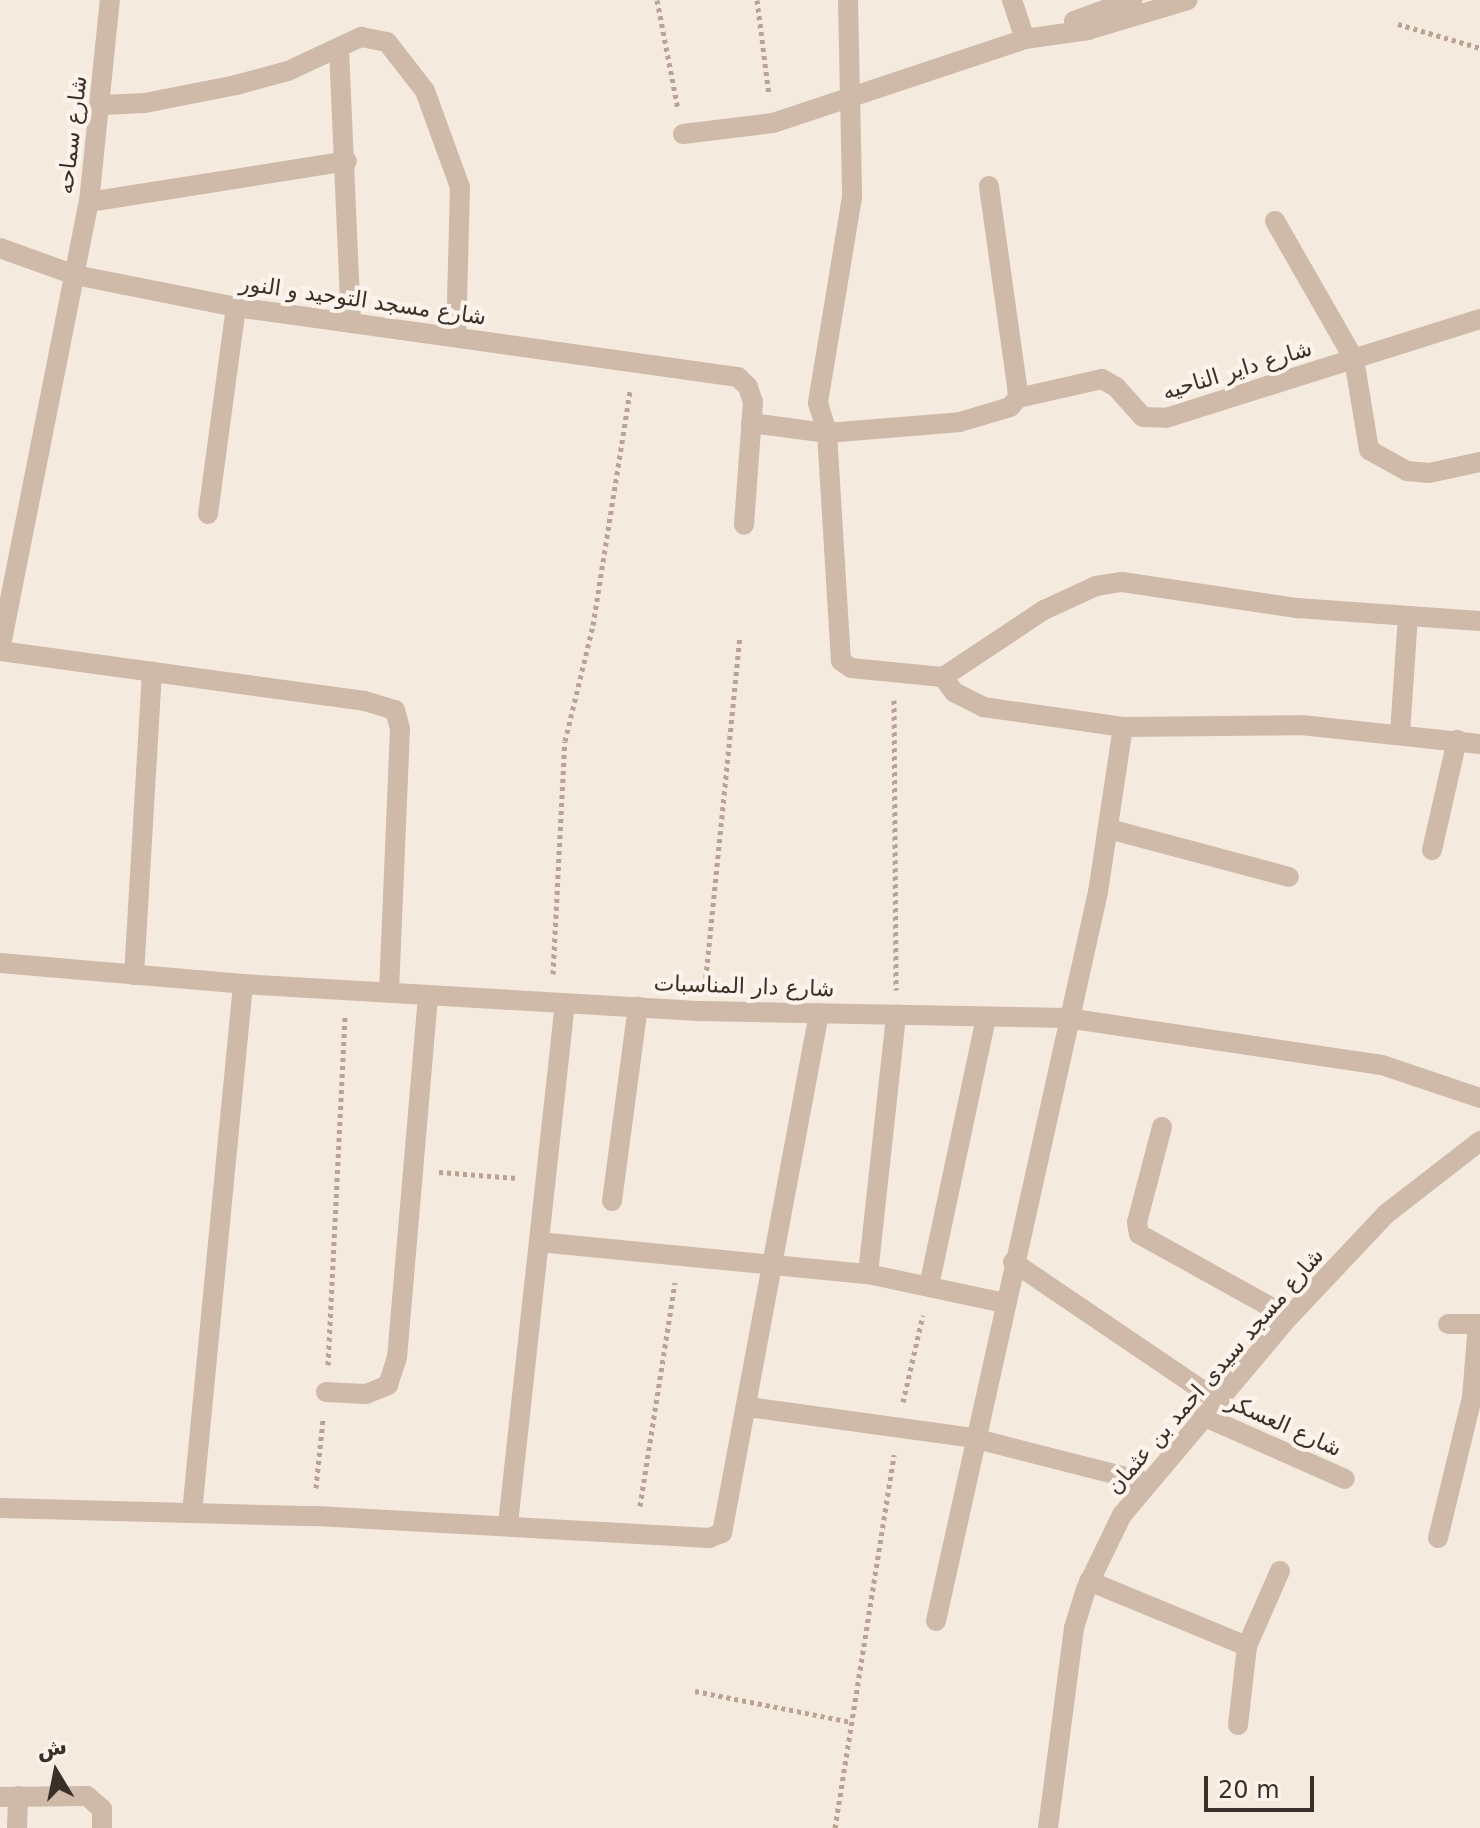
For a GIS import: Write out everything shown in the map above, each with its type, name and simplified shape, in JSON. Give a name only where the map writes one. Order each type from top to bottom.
[{"type":"street","name":"شارع سماحه","points":[[0,650],[89,202],[102,105],[110,0]]},
{"type":"street","points":[[848,0],[853,101],[852,197],[818,403],[827,433],[841,661],[851,668],[943,677],[1044,610],[1096,586],[1122,582],[1297,608],[1480,621]]},
{"type":"street","points":[[1012,0],[1025,39]]},
{"type":"street","points":[[683,134],[773,123],[853,101],[1132,0]]},
{"type":"street","points":[[1025,39],[1088,30],[1188,0]]},
{"type":"street","points":[[102,105],[145,103],[236,85],[288,71],[361,37],[387,42],[425,91],[440,123],[460,187],[456,337]]},
{"type":"street","points":[[339,49],[347,161],[351,323]]},
{"type":"street","points":[[89,202],[347,161]]},
{"type":"street","points":[[744,525],[751,423],[827,433],[960,422],[1010,407],[1018,398],[989,186]]},
{"type":"street","points":[[1275,221],[1354,359],[1369,450],[1407,471],[1429,473],[1480,462]]},
{"type":"street","name":"شارع مسجد التوحيد و النور","points":[[0,248],[75,275],[236,307],[726,374],[748,387],[751,423]]},
{"type":"street","points":[[208,514],[236,307]]},
{"type":"street","name":"شارع داير الناحيه","points":[[1018,398],[1102,379],[1116,387],[1143,417],[1166,418],[1480,319]]},
{"type":"street","points":[[1400,733],[1408,617]]},
{"type":"street","points":[[0,650],[365,701],[395,710],[400,729],[389,993]]},
{"type":"street","points":[[134,975],[152,672]]},
{"type":"street","points":[[943,677],[954,692],[983,707],[1123,727],[1301,725],[1400,733],[1480,744]]},
{"type":"street","points":[[936,1621],[973,1438],[1109,829],[1123,727]]},
{"type":"street","points":[[1432,850],[1457,740]]},
{"type":"street","points":[[1109,829],[1289,877]]},
{"type":"street","name":"شارع دار المناسبات","points":[[0,963],[243,984],[702,1011],[1067,1018],[1382,1065],[1480,1098]]},
{"type":"street","points":[[192,1513],[243,984]]},
{"type":"street","points":[[326,1392],[366,1394],[388,1385],[397,1358],[428,995]]},
{"type":"street","points":[[508,1524],[546,1180],[558,1003]]},
{"type":"street","points":[[612,1201],[638,1007]]},
{"type":"street","points":[[0,1508],[508,1524],[709,1538],[722,1533],[776,1263],[819,1013]]},
{"type":"street","points":[[868,1274],[896,1015]]},
{"type":"street","points":[[929,1286],[986,1017]]},
{"type":"street","points":[[1162,1127],[1137,1222],[1139,1234],[1289,1317]]},
{"type":"street","name":"شارع مسجد سيدى احمد بن عثمان","points":[[1048,1828],[1067,1668],[1089,1581],[1122,1515],[1146,1482],[1289,1317],[1386,1214],[1480,1141]]},
{"type":"street","points":[[539,1242],[679,1259],[776,1263],[868,1274],[1004,1303]]},
{"type":"street","points":[[1013,1262],[1217,1400]]},
{"type":"street","points":[[1438,1538],[1472,1397],[1479,1324],[1448,1324]]},
{"type":"street","points":[[748,1407],[898,1424],[973,1438],[1146,1482]]},
{"type":"street","name":"شارع العسكر","points":[[1203,1416],[1345,1479]]},
{"type":"street","points":[[1238,1725],[1247,1646],[1280,1571]]},
{"type":"street","points":[[1089,1581],[1247,1646]]},
{"type":"street","points":[[17,1828],[9,1796],[87,1796],[102,1809],[102,1828]]},
{"type":"path","points":[[657,0],[683,134]]},
{"type":"path","points":[[757,0],[773,123]]},
{"type":"path","points":[[1398,24],[1480,48]]},
{"type":"path","points":[[558,1003],[565,741],[593,625],[634,362]]},
{"type":"path","points":[[702,1011],[740,636]]},
{"type":"path","points":[[894,672],[896,1015]]},
{"type":"path","points":[[316,1516],[326,1392],[346,990]]},
{"type":"path","points":[[412,1171],[546,1180]]},
{"type":"path","points":[[636,1531],[679,1259]]},
{"type":"path","points":[[835,1828],[898,1424],[929,1286]]},
{"type":"path","points":[[695,1691],[852,1722]]}]
